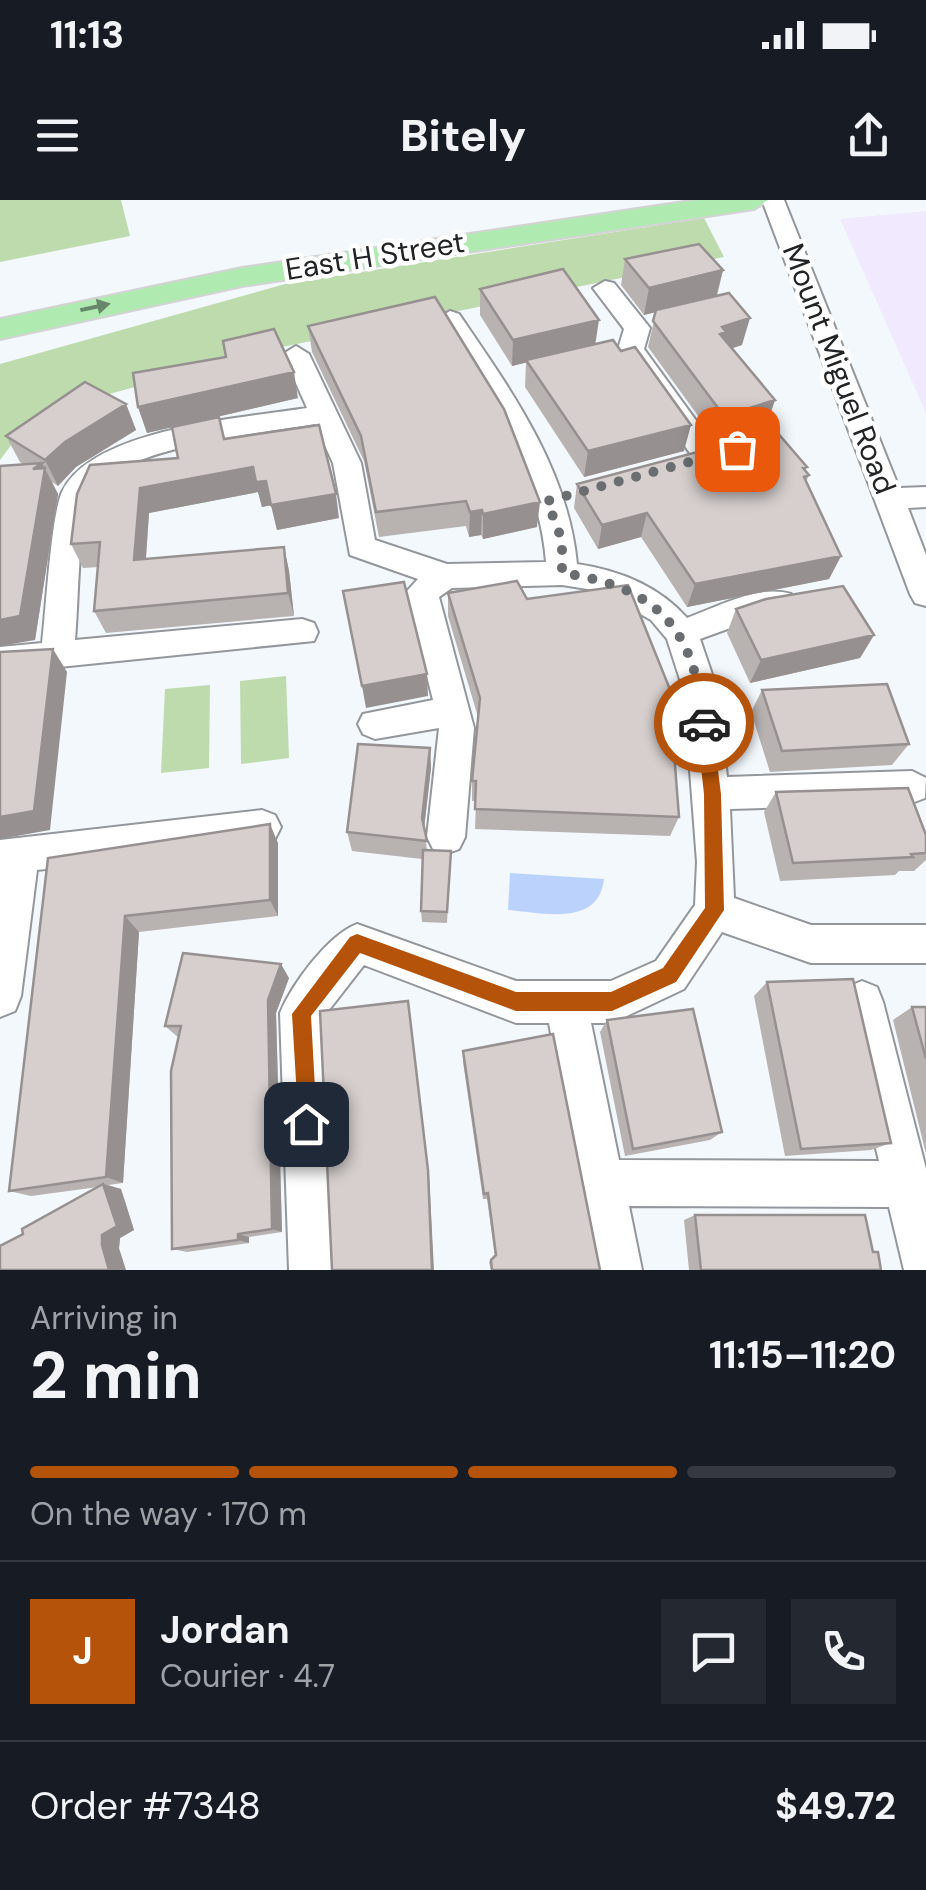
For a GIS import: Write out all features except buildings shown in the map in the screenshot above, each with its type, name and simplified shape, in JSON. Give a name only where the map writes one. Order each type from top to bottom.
[{"type":"main road","name":"East H Street","points":[[148,266],[556,200]]},
{"type":"main road","name":"East H Street","points":[[0,330],[242,277],[754,200]]},
{"type":"street","name":"Mount Miguel Road","points":[[773,200],[924,583]]},
{"type":"street","points":[[605,288],[641,334],[706,455]]},
{"type":"street","points":[[450,318],[522,438],[562,540],[562,573]]},
{"type":"street","points":[[596,358],[641,334]]},
{"type":"street","points":[[296,354],[347,464],[361,548],[446,576],[562,573],[607,580],[634,591],[662,611],[681,633],[701,692],[712,794],[714,910],[670,975],[612,1002],[516,1002],[357,943],[302,1014],[313,1270]]},
{"type":"street","points":[[491,383],[526,374]]},
{"type":"street","points":[[57,654],[74,494],[103,467],[142,445],[323,414]]},
{"type":"street","points":[[671,466],[737,449]]},
{"type":"street","points":[[547,501],[582,491]]},
{"type":"street","points":[[888,498],[926,498]]},
{"type":"street","points":[[446,576],[422,592],[457,728],[446,837]]},
{"type":"street","points":[[681,633],[752,607],[805,599]]},
{"type":"street","points":[[0,660],[302,632]]},
{"type":"street","points":[[375,724],[453,710]]},
{"type":"street","points":[[712,794],[912,787]]},
{"type":"street","points":[[0,996],[10,856],[262,827]]},
{"type":"street","points":[[714,910],[810,944],[926,944]]},
{"type":"street","points":[[862,1002],[926,1266]]},
{"type":"street","points":[[567,1005],[618,1270]]},
{"type":"street","points":[[601,1183],[907,1184]]},
{"type":"shaded area","points":[[926,211],[926,413],[840,219]]},
{"type":"green space","points":[[0,200],[121,200],[130,236],[0,262]]},
{"type":"green space","points":[[704,218],[724,257],[282,347],[54,409],[24,428],[0,460],[0,364],[285,284]]},
{"type":"green space","points":[[286,676],[289,758],[241,764],[240,681]]},
{"type":"green space","points":[[210,685],[209,768],[161,773],[165,689]]},
{"type":"water","points":[[510,873],[604,879],[592,905],[581,911],[552,914],[508,910]]},
{"type":"way so far","points":[[704,723],[701,692],[681,633],[662,611],[634,591],[607,580],[562,573],[562,540],[547,501],[737,449]]},
{"type":"route","points":[[306,1124],[302,1014],[357,943],[516,1002],[612,1002],[670,975],[714,910],[716,862],[704,723]]}]
